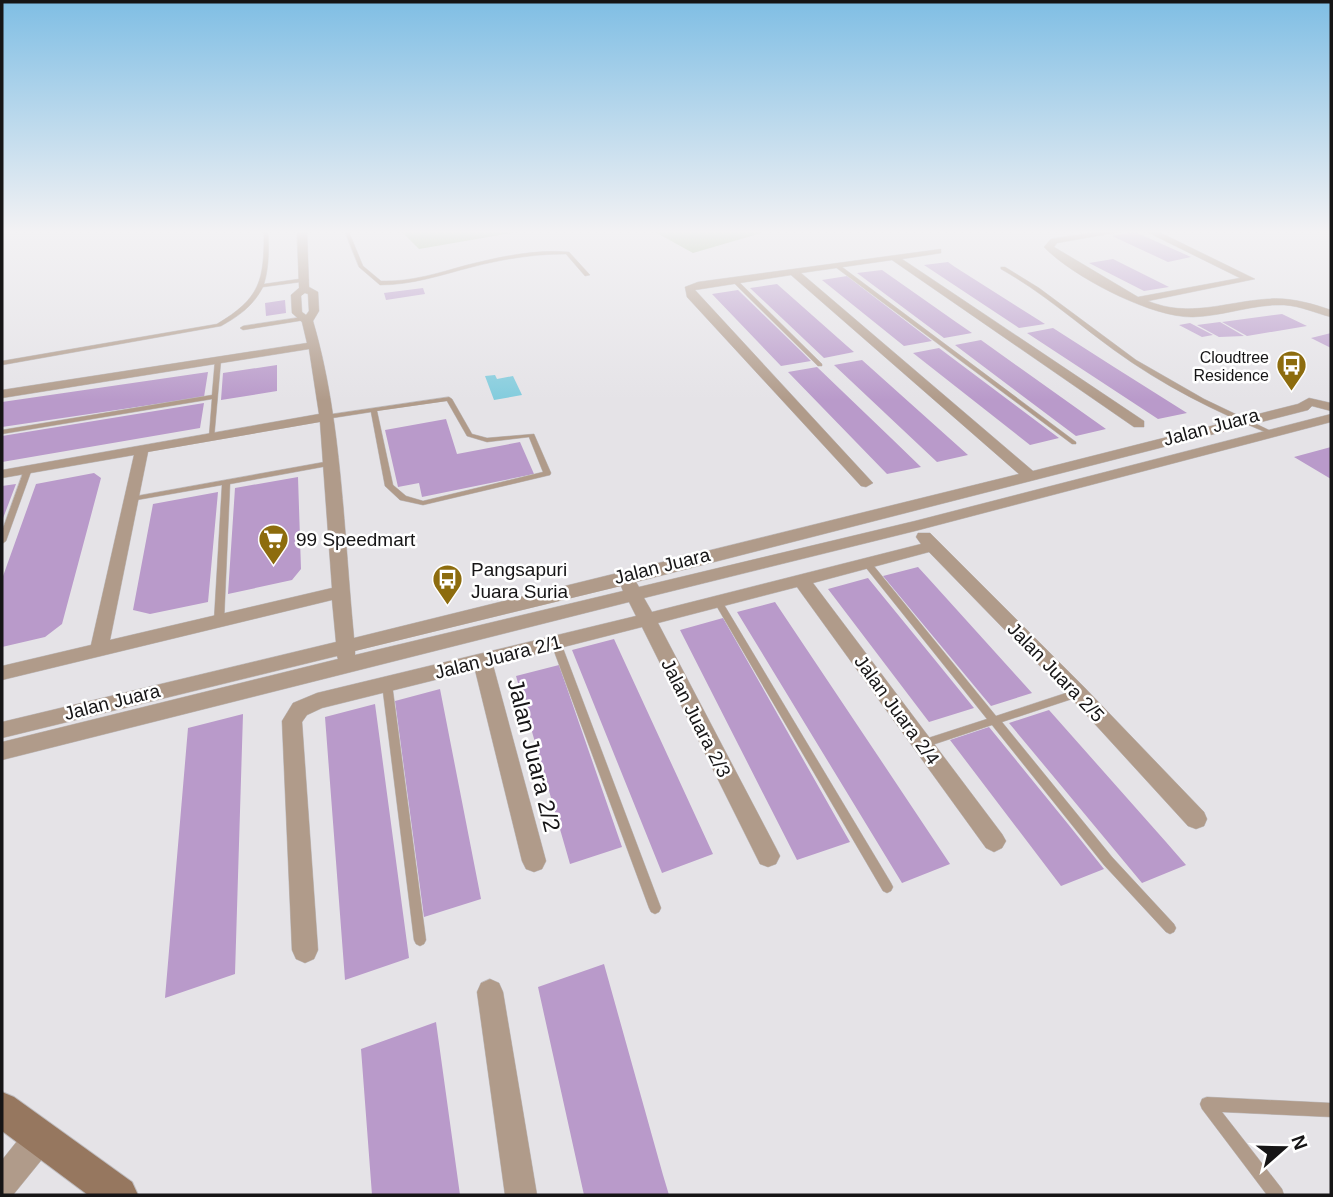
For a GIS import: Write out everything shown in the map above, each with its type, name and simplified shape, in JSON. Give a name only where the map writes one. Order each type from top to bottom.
[{"type":"main road","points":[[2,1109],[119,1195]]},
{"type":"street","points":[[302,288],[296,295],[298,313],[307,319],[326,417],[345,655]]},
{"type":"street","points":[[307,319],[314,311],[313,292],[309,288]]},
{"type":"street","points":[[695,288],[689,289],[866,483]]},
{"type":"street","points":[[812,288],[1031,477]]},
{"type":"street","points":[[938,288],[1139,424]]},
{"type":"street","points":[[1117,288],[1137,300],[1173,313],[1280,301],[1301,304],[1331,314]]},
{"type":"street","points":[[1137,300],[1202,288]]},
{"type":"street","points":[[2,394],[314,345]]},
{"type":"street","name":"Jalan Juara","points":[[630,587],[1031,477],[1303,407],[1309,402],[1331,407]]},
{"type":"street","points":[[1303,407],[1313,415],[1331,418]]},
{"type":"street","points":[[2,474],[326,417]]},
{"type":"street","name":"Jalan Juara","points":[[2,730],[345,655],[630,587],[915,526],[1331,418]]},
{"type":"street","points":[[99,650],[142,449]]},
{"type":"street","name":"Jalan Juara 2/5","points":[[915,526],[1196,818]]},
{"type":"street","name":"Jalan Juara 2/1","points":[[306,950],[292,721],[300,709],[317,701],[483,662],[932,546]]},
{"type":"street","name":"Jalan Juara 2/4","points":[[800,578],[994,841]]},
{"type":"street","name":"Jalan Juara 2/3","points":[[630,587],[768,856]]},
{"type":"street","points":[[2,673],[340,592]]},
{"type":"street","name":"Jalan Juara","points":[[2,751],[345,655]]},
{"type":"street","name":"Jalan Juara 2/2","points":[[483,662],[534,861]]},
{"type":"street","points":[[490,992],[521,1195]]},
{"type":"street","points":[[2,1184],[41,1136]]},
{"type":"lane","points":[[2,363],[204,330],[243,311],[257,297],[260,288]]},
{"type":"lane","points":[[742,288],[820,365]]},
{"type":"lane","points":[[867,288],[1074,443]]},
{"type":"lane","points":[[1036,288],[1133,360],[1245,422],[1272,433]]},
{"type":"lane","points":[[243,328],[307,319]]},
{"type":"lane","points":[[212,437],[218,360]]},
{"type":"lane","points":[[2,432],[214,397]]},
{"type":"lane","points":[[326,417],[449,399],[470,435],[486,440],[532,435],[547,473],[423,503],[403,498],[388,486],[374,411]]},
{"type":"lane","points":[[131,499],[330,463]]},
{"type":"lane","points":[[2,541],[28,470]]},
{"type":"lane","points":[[219,621],[226,482]]},
{"type":"lane","points":[[866,562],[1108,861],[1170,928]]},
{"type":"lane","points":[[717,600],[887,887]]},
{"type":"lane","points":[[556,643],[655,908]]},
{"type":"lane","points":[[387,684],[420,940]]},
{"type":"lane","points":[[922,744],[1078,693]]},
{"type":"lane","points":[[1276,1195],[1207,1104],[1331,1110]]},
{"type":"water","points":[[495,375],[497,379],[513,376],[522,395],[494,400],[485,376]]},
{"type":"building","points":[[423,288],[425,294],[386,300],[384,293]]},
{"type":"building","points":[[750,288],[781,288],[854,352],[824,358]]},
{"type":"building","points":[[832,288],[863,288],[932,341],[904,346]]},
{"type":"building","points":[[877,288],[908,288],[972,333],[944,338]]},
{"type":"building","points":[[958,288],[988,288],[1045,324],[1019,328]]},
{"type":"building","points":[[1138,288],[1164,288],[1144,291]]},
{"type":"building","points":[[738,290],[811,361],[781,366],[712,294]]},
{"type":"building","points":[[285,300],[286,313],[266,316],[265,303]]},
{"type":"building","points":[[1282,314],[1307,326],[1247,336],[1222,322]]},
{"type":"building","points":[[1220,322],[1244,336],[1219,337],[1197,325]]},
{"type":"building","points":[[1190,323],[1213,335],[1202,337],[1179,325]]},
{"type":"building","points":[[1053,328],[1187,413],[1158,419],[1027,333]]},
{"type":"building","points":[[1331,333],[1331,348],[1311,338]]},
{"type":"building","points":[[981,340],[1106,429],[1076,436],[955,345]]},
{"type":"building","points":[[939,348],[1059,438],[1030,445],[913,353]]},
{"type":"building","points":[[862,360],[968,455],[937,462],[834,365]]},
{"type":"building","points":[[277,365],[277,391],[221,400],[223,373]]},
{"type":"building","points":[[817,367],[921,467],[887,474],[788,372]]},
{"type":"building","points":[[208,372],[204,397],[2,427],[2,402]]},
{"type":"building","points":[[204,403],[200,428],[2,462],[2,436]]},
{"type":"building","points":[[446,419],[457,454],[520,442],[534,474],[422,497],[419,483],[398,487],[385,430]]},
{"type":"building","points":[[1331,447],[1331,479],[1294,457]]},
{"type":"building","points":[[94,473],[101,478],[62,624],[45,637],[2,647],[2,579],[36,484]]},
{"type":"building","points":[[298,477],[301,569],[292,580],[228,594],[235,488]]},
{"type":"building","points":[[16,484],[2,521],[2,486]]},
{"type":"building","points":[[218,492],[208,602],[150,614],[133,610],[153,504]]},
{"type":"building","points":[[918,567],[1032,693],[991,706],[883,576]]},
{"type":"building","points":[[868,578],[974,708],[929,722],[828,589]]},
{"type":"building","points":[[775,602],[950,864],[902,883],[737,612]]},
{"type":"building","points":[[723,618],[850,842],[797,860],[680,630]]},
{"type":"building","points":[[614,639],[713,854],[662,873],[572,650]]},
{"type":"building","points":[[559,665],[622,847],[570,864],[516,676]]},
{"type":"building","points":[[440,689],[481,899],[424,917],[395,701]]},
{"type":"building","points":[[375,704],[409,958],[345,980],[325,717]]},
{"type":"building","points":[[1049,710],[1186,865],[1142,883],[1009,723]]},
{"type":"building","points":[[243,714],[235,974],[165,998],[188,728]]},
{"type":"building","points":[[989,727],[1104,869],[1061,886],[950,740]]},
{"type":"building","points":[[604,964],[669,1195],[584,1195],[538,987]]},
{"type":"building","points":[[436,1022],[460,1195],[372,1195],[361,1049]]},
{"type":"place","name":"Cloudtree Residence","points":[[1292,393]]},
{"type":"place","name":"99 Speedmart","points":[[273,566]]},
{"type":"place","name":"Pangsapuri Juara Suria","points":[[448,607]]}]
